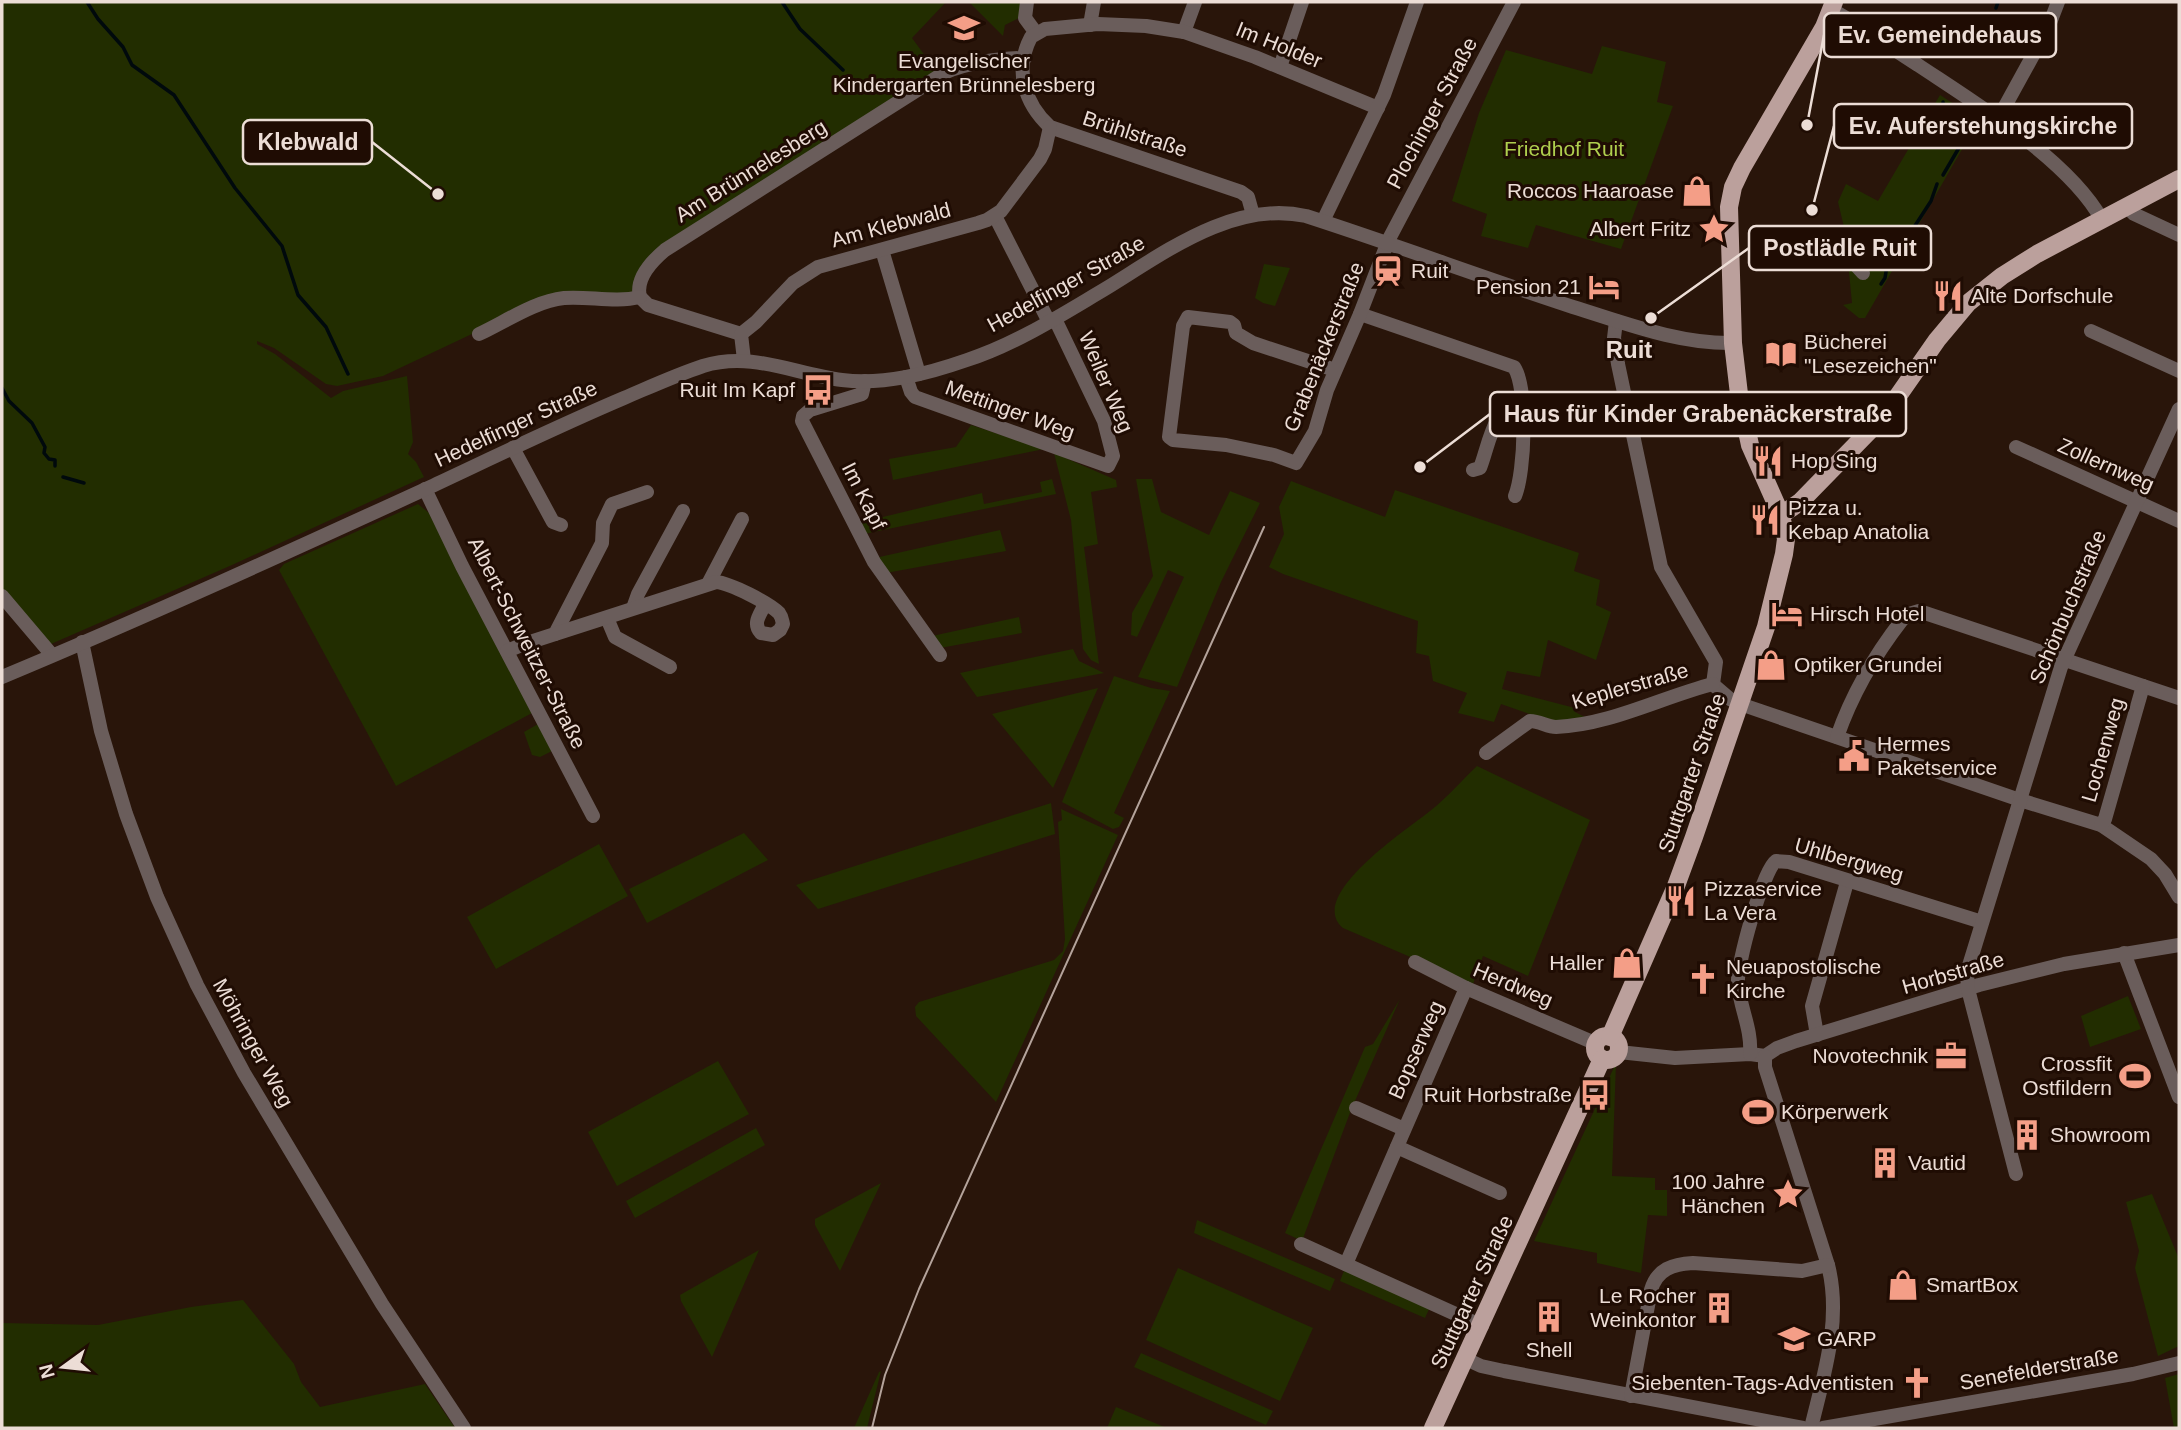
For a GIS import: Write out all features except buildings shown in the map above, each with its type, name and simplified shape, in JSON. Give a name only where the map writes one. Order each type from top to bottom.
[{"type":"main road","name":"Stuttgarter Straße","points":[[1433,1428],[1607,1048],[1613,1028],[1676,886],[1766,627],[1782,569],[1786,539],[1781,515],[1748,439],[1739,394],[1733,343],[1728,217],[1733,187],[1742,168],[1824,27],[1833,6]]},
{"type":"main road","points":[[1781,515],[1800,502],[1884,416],[1937,340],[1968,303],[2021,264],[2179,179]]},
{"type":"street","points":[[1027,2],[1025,18],[1036,33]]},
{"type":"street","points":[[1090,25],[1094,2]]},
{"type":"street","points":[[1184,32],[1195,2]]},
{"type":"street","points":[[1280,66],[1302,2]]},
{"type":"street","points":[[1323,221],[1378,108],[1418,2]]},
{"type":"street","name":"Plochinger Straße","points":[[1387,244],[1514,2]]},
{"type":"street","points":[[1998,119],[2048,28],[2057,4]]},
{"type":"street","points":[[1833,6],[1998,119],[2060,170],[2088,199],[2102,220]]},
{"type":"street","name":"Im Holder","points":[[1036,33],[1045,29],[1090,25],[1146,26],[1184,32],[1280,66],[1378,108]]},
{"type":"street","name":"Brühlstraße","points":[[1036,33],[1029,42],[1022,78],[1026,93],[1040,117],[1050,127],[1241,192],[1248,197],[1253,215]]},
{"type":"street","name":"Am Brünnelesberg","points":[[640,297],[642,276],[665,250],[947,72],[1010,58],[1025,58]]},
{"type":"street","points":[[995,216],[1040,159],[1050,127]]},
{"type":"street","points":[[2127,207],[2134,214],[2179,234]]},
{"type":"street","name":"Hedelfinger Straße","points":[[2,677],[214,586],[513,448],[696,369],[744,360],[769,363],[824,377],[865,382],[912,375],[971,359],[1052,320],[1200,233],[1253,215],[1286,212],[1323,221],[1616,321],[1682,339],[1733,343]]},
{"type":"street","name":"Am Klebwald","points":[[741,334],[793,283],[808,272],[995,216]]},
{"type":"street","name":"Weiler Weg","points":[[995,216],[1104,421],[1113,456],[1111,463]]},
{"type":"street","points":[[1856,242],[1852,265],[1875,256]]},
{"type":"street","name":"Grabenäckerstraße","points":[[1335,370],[1253,343],[1230,322],[1190,316],[1184,319],[1169,437],[1173,440],[1234,446],[1296,463],[1315,431],[1335,370],[1387,244]]},
{"type":"street","points":[[882,250],[912,375]]},
{"type":"street","points":[[479,334],[556,300],[624,300],[640,297],[648,305],[741,334],[744,360]]},
{"type":"street","points":[[1360,314],[1510,365],[1518,374],[1523,413],[1520,484],[1515,496]]},
{"type":"street","points":[[1616,321],[1614,338],[1626,406],[1661,567],[1716,662],[1713,684],[1718,690],[1739,704],[2101,825],[2151,859],[2165,874],[2179,897]]},
{"type":"street","points":[[2091,331],[2179,371]]},
{"type":"street","name":"Mettinger Weg","points":[[912,375],[911,392],[915,397],[1101,466],[1111,463]]},
{"type":"street","name":"Im Kapf","points":[[865,382],[862,394],[810,410],[803,416],[802,421],[872,558],[940,655]]},
{"type":"street","points":[[1473,470],[1480,468],[1499,418],[1512,403],[1521,400]]},
{"type":"street","name":"Schönbuchstraße","points":[[1968,989],[1967,972],[2065,659],[2179,409]]},
{"type":"street","name":"Zollernweg","points":[[2016,447],[2179,521]]},
{"type":"street","points":[[513,448],[552,521],[561,525]]},
{"type":"street","name":"Albert-Schweitzer-Straße","points":[[425,489],[593,816]]},
{"type":"street","points":[[555,634],[602,543],[603,523],[612,504],[647,492]]},
{"type":"street","points":[[633,608],[683,511]]},
{"type":"street","points":[[708,584],[742,519]]},
{"type":"street","points":[[508,651],[708,584],[719,582],[729,585],[765,604]]},
{"type":"street","points":[[2,596],[52,655]]},
{"type":"street","points":[[1837,737],[1850,700],[1865,674],[1899,624],[1914,612],[1925,612],[2179,698]]},
{"type":"street","points":[[607,618],[615,637],[670,667]]},
{"type":"street","name":"Möhringer Weg","points":[[82,642],[101,731],[126,814],[158,897],[197,985],[254,1091],[382,1304],[464,1428]]},
{"type":"street","name":"Keplerstraße","points":[[1486,753],[1530,721],[1554,727],[1607,718],[1713,684]]},
{"type":"street","name":"Lochenweg","points":[[2101,825],[2143,687]]},
{"type":"street","name":"Uhlbergweg","points":[[1750,1054],[1750,1032],[1737,977],[1748,932],[1772,864],[1782,861],[1982,922]]},
{"type":"street","points":[[1817,1035],[1812,1006],[1847,882]]},
{"type":"street","name":"Horbstraße","points":[[1765,1056],[1777,1048],[1968,989],[2064,964],[2179,944]]},
{"type":"street","points":[[2124,953],[2179,1097]]},
{"type":"street","name":"Herdweg","points":[[1415,962],[1466,988],[1607,1048]]},
{"type":"street","name":"Bopserweg","points":[[1346,1264],[1466,988]]},
{"type":"street","points":[[1968,989],[2016,1174]]},
{"type":"street","points":[[1607,1048],[1675,1058],[1750,1054],[1765,1056],[1765,1067],[1828,1265],[1833,1294],[1833,1319],[1826,1365],[1811,1428]]},
{"type":"street","name":"Bopserweg","points":[[1356,1108],[1404,1129]]},
{"type":"street","points":[[1397,1147],[1500,1193]]},
{"type":"street","points":[[1301,1244],[1482,1326]]},
{"type":"street","points":[[1631,1395],[1651,1290],[1662,1271],[1676,1265],[1693,1263],[1802,1271],[1828,1265]]},
{"type":"street","points":[[1466,1359],[1481,1366],[1504,1371],[1803,1428]]},
{"type":"street","name":"Senefelderstraße","points":[[1823,1428],[2133,1374],[2179,1363]]},
{"type":"green space","points":[[2,2],[946,2],[912,38],[937,72],[662,247],[632,292],[529,307],[383,376],[337,386],[326,384],[274,348],[257,341],[257,344],[275,354],[331,398],[343,391],[407,376],[413,442],[408,454],[424,477],[51,644],[2,590]]},
{"type":"green space","points":[[969,2],[1023,2],[1021,17],[1005,25],[1003,36]]},
{"type":"green space","name":"Friedhof Ruit","points":[[1602,46],[1666,62],[1657,102],[1673,106],[1621,249],[1536,225],[1528,248],[1481,236],[1487,214],[1452,201],[1479,113],[1506,50],[1592,74]]},
{"type":"green space","points":[[1940,95],[1974,117],[1976,125],[1865,318],[1859,318],[1843,305],[1852,303],[1847,252],[1838,253],[1844,227],[1838,202],[1846,184],[1878,201]]},
{"type":"green space","points":[[1264,264],[1290,268],[1275,306],[1255,298]]},
{"type":"green space","points":[[971,425],[1044,449],[893,480],[889,459],[956,447]]},
{"type":"green space","points":[[1054,453],[1116,480],[1117,487],[1091,492],[1098,544],[1084,547],[1099,664],[1091,660],[1083,649],[1071,520]]},
{"type":"green space","points":[[1052,479],[1056,494],[864,534],[858,523],[982,493],[984,504],[1042,492],[1040,482]]},
{"type":"green space","points":[[1136,479],[1152,479],[1161,512],[1209,535],[1230,491],[1260,503],[1221,582],[1177,687],[1138,677],[1184,577],[1168,570],[1137,637],[1131,635],[1132,613],[1153,576]]},
{"type":"green space","points":[[1291,481],[1385,517],[1395,490],[1579,553],[1574,571],[1600,580],[1596,605],[1611,612],[1596,660],[1548,640],[1540,677],[1507,671],[1502,689],[1575,708],[1575,712],[1585,717],[1552,722],[1501,704],[1494,722],[1458,713],[1467,693],[1433,681],[1429,656],[1416,653],[1418,621],[1269,567],[1284,534],[1279,507]]},
{"type":"green space","points":[[418,504],[429,513],[532,713],[396,786],[279,570],[284,564]]},
{"type":"green space","points":[[1000,530],[1006,551],[886,573],[875,558]]},
{"type":"green space","points":[[1019,617],[1022,633],[940,648],[932,636]]},
{"type":"green space","points":[[1073,649],[1079,661],[1104,673],[977,697],[960,673]]},
{"type":"green space","points":[[1114,676],[1170,691],[1114,813],[1124,818],[1119,827],[1113,829],[1062,802]]},
{"type":"green space","points":[[1098,688],[1053,788],[992,714]]},
{"type":"green space","points":[[538,724],[552,751],[540,757],[532,755],[524,732]]},
{"type":"green space","points":[[1477,766],[1590,820],[1528,976],[1483,956],[1473,984],[1343,928],[1335,915],[1337,899],[1364,864],[1436,806]]},
{"type":"green space","points":[[1051,803],[1055,834],[818,909],[796,885]]},
{"type":"green space","points":[[1061,809],[1118,835],[996,1102],[916,1016],[915,1007],[919,1002],[1054,960],[1063,951],[1065,939],[1058,822],[1062,820]]},
{"type":"green space","points":[[744,833],[768,860],[647,923],[629,889]]},
{"type":"green space","points":[[599,844],[628,896],[496,969],[467,917]]},
{"type":"green space","points":[[2128,996],[2141,1029],[2090,1047],[2081,1016]]},
{"type":"green space","points":[[1400,999],[1351,1110],[1302,1241],[1285,1233],[1365,1047],[1373,1044]]},
{"type":"green space","points":[[718,1061],[749,1114],[617,1186],[588,1132]]},
{"type":"green space","points":[[1616,1063],[1612,1176],[1655,1178],[1655,1190],[1667,1190],[1667,1216],[1648,1215],[1641,1273],[1597,1263],[1597,1253],[1534,1241]]},
{"type":"green space","points":[[756,1128],[765,1145],[635,1218],[626,1201]]},
{"type":"green space","points":[[881,1183],[840,1271],[815,1225],[815,1219]]},
{"type":"green space","points":[[2152,1194],[2179,1259],[2179,1346],[2158,1356],[2135,1268],[2139,1251],[2126,1202]]},
{"type":"green space","points":[[1197,1220],[1335,1279],[1330,1291],[1194,1233]]},
{"type":"green space","points":[[759,1250],[712,1357],[680,1295]]},
{"type":"green space","points":[[1178,1268],[1313,1328],[1280,1401],[1146,1340]]},
{"type":"green space","points":[[1345,1268],[1430,1307],[1425,1318],[1340,1281]]},
{"type":"green space","points":[[243,1300],[294,1364],[301,1382],[320,1407],[425,1384],[455,1428],[2,1428],[2,1323],[98,1325]]},
{"type":"green space","points":[[1141,1353],[1273,1411],[1266,1425],[1134,1367]]},
{"type":"green space","points":[[881,1371],[867,1428],[854,1428],[879,1372]]},
{"type":"green space","points":[[2179,1374],[2179,1428],[2174,1428],[2165,1378]]},
{"type":"green space","points":[[1116,1407],[1167,1428],[1107,1428]]},
{"type":"waterway","points":[[87,2],[123,47],[132,65],[174,95],[235,188],[282,246],[298,295],[326,327],[348,374]]},
{"type":"waterway","points":[[782,2],[800,29],[843,70]]},
{"type":"waterway","points":[[1996,8],[1998,2]]},
{"type":"waterway","points":[[1943,102],[1944,108],[1964,119],[1970,129],[1943,175]]},
{"type":"waterway","points":[[1896,255],[1931,201],[1937,184]]},
{"type":"waterway","points":[[1881,284],[1887,266]]},
{"type":"waterway","points":[[2,388],[9,401],[32,423],[45,447],[44,453],[49,459],[55,460],[55,466]]},
{"type":"waterway","points":[[63,477],[84,483]]},
{"type":"tram line","points":[[872,1428],[885,1375],[919,1289],[1264,527]]},
{"type":"place","name":"Evangelischer Kindergarten Brünnelesberg","points":[[964,28]]},
{"type":"place","name":"Ev. Gemeindehaus","points":[[1807,125]]},
{"type":"place","name":"Roccos Haaroase","points":[[1697,191]]},
{"type":"place","name":"Klebwald","points":[[438,194]]},
{"type":"place","name":"Ev. Auferstehungskirche","points":[[1812,210]]},
{"type":"place","name":"Albert Fritz","points":[[1714,229]]},
{"type":"place","name":"Ruit","points":[[1388,271]]},
{"type":"place","name":"Pension 21","points":[[1604,287]]},
{"type":"place","name":"Alte Dorfschule","points":[[1948,296]]},
{"type":"place","name":"Postlädle Ruit","points":[[1651,318]]},
{"type":"place","name":"Bücherei \"Lesezeichen\"","points":[[1781,354]]},
{"type":"place","name":"Ruit Im Kapf","points":[[818,390]]},
{"type":"place","name":"Hop Sing","points":[[1768,461]]},
{"type":"place","name":"Haus für Kinder Grabenäckerstraße","points":[[1420,467]]},
{"type":"place","name":"Pizza u. Kebap Anatolia","points":[[1765,520]]},
{"type":"place","name":"Hirsch Hotel","points":[[1787,614]]},
{"type":"place","name":"Optiker Grundei","points":[[1771,665]]},
{"type":"place","name":"Hermes Paketservice","points":[[1854,756]]},
{"type":"place","name":"Pizzaservice La Vera","points":[[1681,901]]},
{"type":"place","name":"Haller","points":[[1627,963]]},
{"type":"place","name":"Neuapostolische Kirche","points":[[1703,979]]},
{"type":"place","name":"Novotechnik","points":[[1951,1056]]},
{"type":"place","name":"Crossfit Ostfildern","points":[[2135,1076]]},
{"type":"place","name":"Ruit Horbstraße","points":[[1595,1095]]},
{"type":"place","name":"Körperwerk","points":[[1758,1112]]},
{"type":"place","name":"Showroom","points":[[2027,1135]]},
{"type":"place","name":"Vautid","points":[[1885,1163]]},
{"type":"place","name":"100 Jahre Hänchen","points":[[1788,1194]]},
{"type":"place","name":"SmartBox","points":[[1903,1285]]},
{"type":"place","name":"Le Rocher Weinkontor","points":[[1719,1308]]},
{"type":"place","name":"Shell","points":[[1549,1317]]},
{"type":"place","name":"GARP","points":[[1794,1339]]},
{"type":"place","name":"Siebenten-Tags-Adventisten","points":[[1917,1383]]},
{"type":"district","name":"Ruit","points":[[1629,350]]}]
